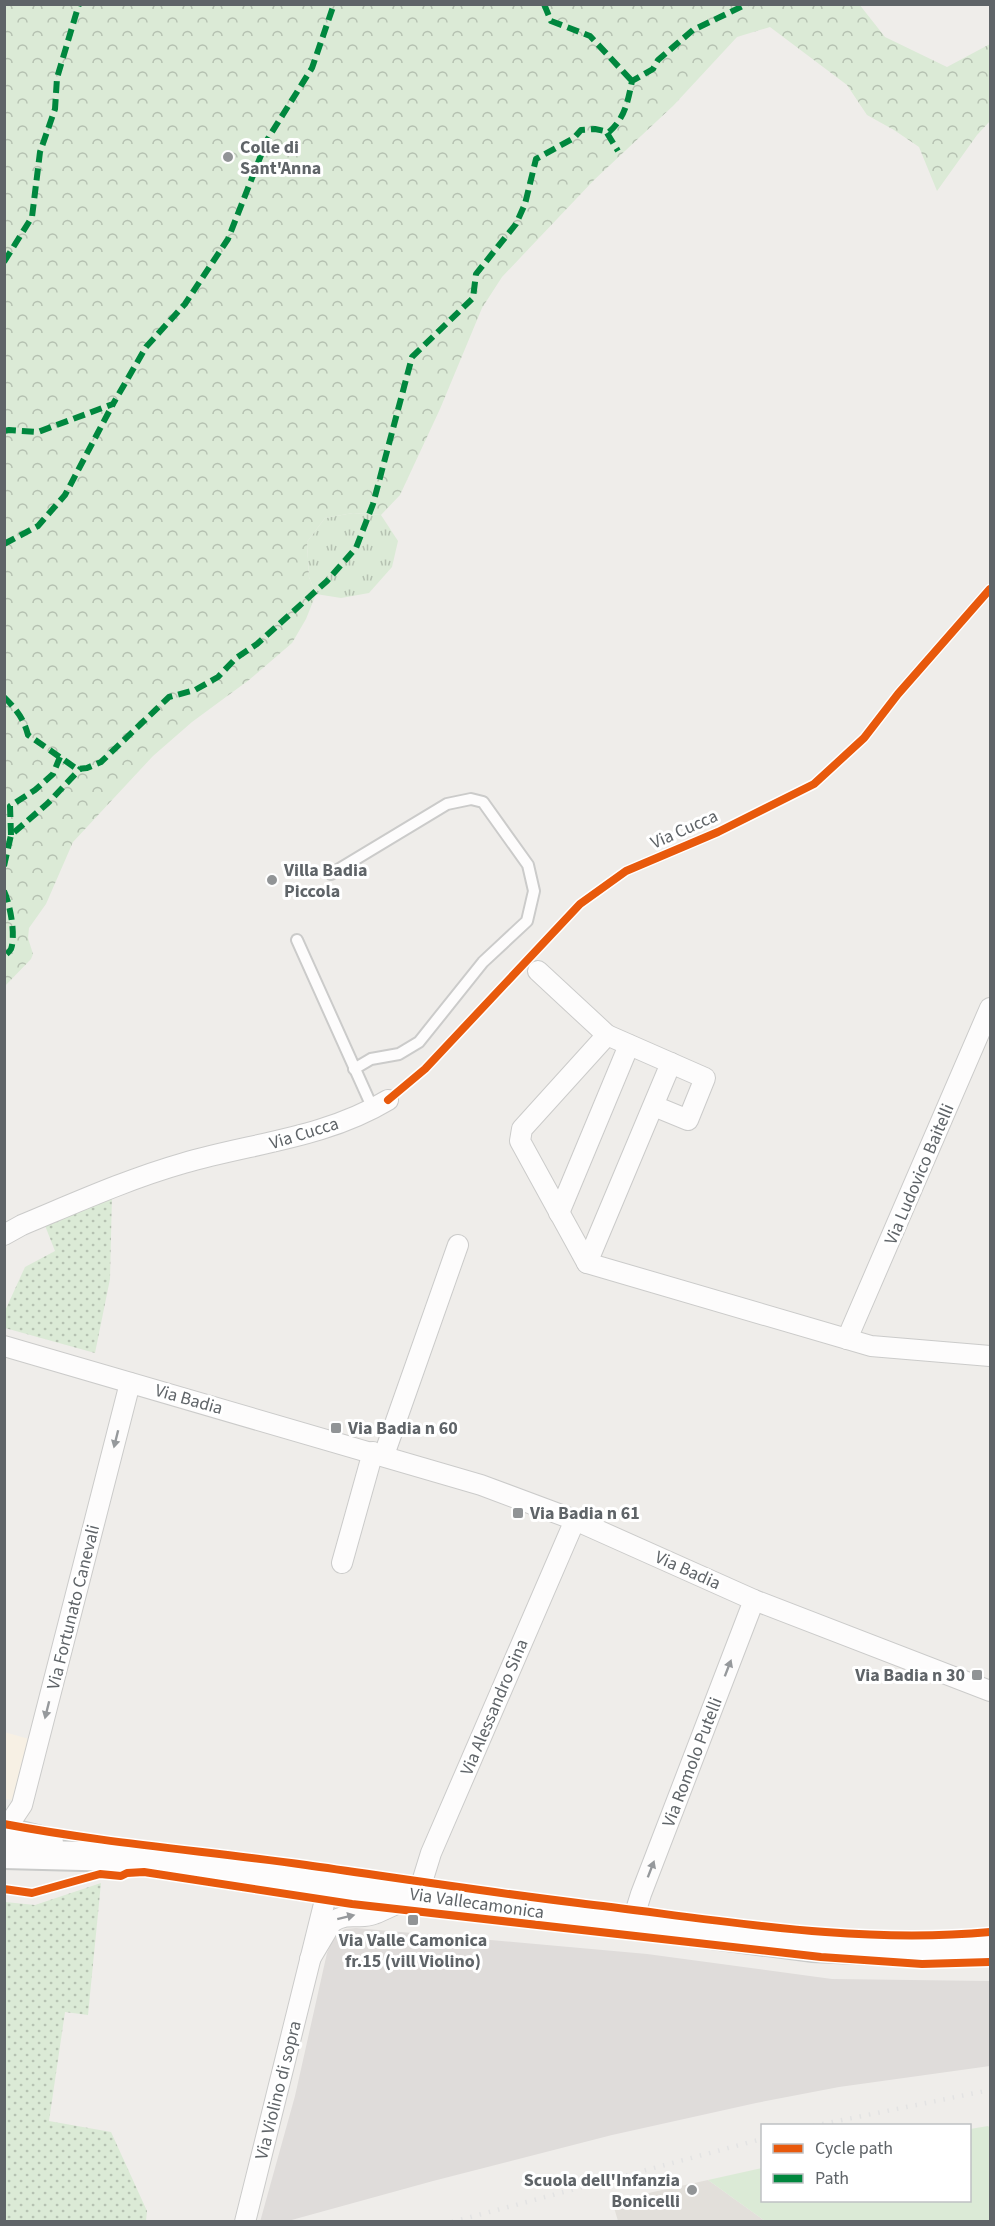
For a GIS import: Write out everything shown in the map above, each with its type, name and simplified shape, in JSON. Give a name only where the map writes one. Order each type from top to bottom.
[{"type":"main road","name":"Via Vallecamonica","points":[[4,1833],[107,1856],[812,1947],[900,1951],[990,1947]]},
{"type":"main road","name":"Via Vallecamonica","points":[[4,1854],[107,1856]]},
{"type":"street","points":[[538,971],[607,1035],[705,1078],[688,1120],[654,1106]]},
{"type":"street","name":"Via Ludovico Baitelli","points":[[847,1340],[990,1008]]},
{"type":"street","points":[[607,1035],[522,1129],[520,1141],[587,1263],[871,1346],[990,1356]]},
{"type":"street","points":[[559,1213],[629,1045]]},
{"type":"street","points":[[587,1263],[671,1063]]},
{"type":"street","name":"Via Cucca","points":[[4,1235],[22,1225],[140,1177],[185,1162],[274,1143],[326,1128],[381,1105]]},
{"type":"street","points":[[342,1563],[379,1454],[458,1245]]},
{"type":"street","name":"Via Badia","points":[[4,1346],[481,1485],[575,1520],[754,1600],[990,1691]]},
{"type":"street","name":"Via Fortunato Canevali","points":[[4,1826],[22,1805],[130,1383]]},
{"type":"street","name":"Via Alessandro Sina","points":[[418,1895],[431,1853],[575,1520]]},
{"type":"street","name":"Via Romolo Putelli","points":[[635,1925],[636,1910],[641,1894],[754,1600]]},
{"type":"street","name":"Via Violino di sopra","points":[[245,2222],[329,1884]]},
{"type":"street","name":"Via Violino di sopra","points":[[310,1959],[332,1922],[338,1918],[356,1914],[372,1915],[418,1895]]},
{"type":"lane","points":[[331,874],[447,804],[471,799],[483,802],[528,865],[534,891],[527,921],[483,962],[419,1042],[399,1054],[371,1059],[354,1069]]},
{"type":"lane","points":[[297,940],[354,1069],[381,1105]]},
{"type":"shaded area","points":[[4,1732],[33,1740],[13,1800],[5,1799]]},
{"type":"shaded area","points":[[356,1928],[647,1954],[832,1979],[990,1981],[990,2066],[839,2087],[756,2103],[612,2135],[288,2221],[260,2222],[295,2096],[327,1953],[338,1934],[345,1929]]},
{"type":"shaded area","name":"Scuola dell'Infanzia Bonicelli","points":[[708,2180],[765,2221],[618,2221],[612,2201]]},
{"type":"green space","points":[[859,4],[885,37],[947,67],[990,44],[990,121],[977,135],[937,191],[919,147],[867,115],[847,85],[770,27],[737,37],[673,106],[594,180],[502,277],[482,308],[440,409],[400,495],[381,515],[353,513],[325,518],[307,542],[309,577],[316,594],[306,619],[292,643],[153,756],[73,842],[46,904],[29,928],[28,938],[33,954],[31,959],[5,986],[5,5]]},
{"type":"green space","points":[[353,513],[381,515],[398,541],[392,567],[369,593],[341,598],[316,594],[309,577],[307,542],[325,518]]},
{"type":"green space","points":[[112,1195],[110,1279],[95,1353],[5,1328],[4,1313],[25,1267],[55,1251],[44,1223]]},
{"type":"green space","points":[[101,1883],[88,2015],[65,2012],[49,2121],[111,2132],[147,2211],[146,2221],[5,2221],[5,1902],[35,1905]]},
{"type":"green space","points":[[988,2126],[990,2128],[990,2221],[765,2221],[708,2180],[761,2168],[761,2202],[971,2202],[971,2129]]},
{"type":"railway","points":[[823,2124],[990,2090]]},
{"type":"railway","points":[[452,2222],[761,2139]]},
{"type":"marked path","points":[[4,262],[32,217],[40,152],[55,109],[57,78],[79,4]]},
{"type":"marked path","points":[[4,431],[38,432],[113,404],[146,347],[185,304],[228,239],[267,140],[312,68],[334,4]]},
{"type":"marked path","points":[[544,4],[551,21],[590,36],[632,81]]},
{"type":"marked path","points":[[4,697],[19,714],[28,735],[77,769],[87,768],[101,762],[169,697],[195,690],[218,677],[236,658],[257,644],[327,581],[356,548],[373,504],[412,357],[473,298],[476,274],[516,224],[525,204],[536,159],[574,138],[581,130],[595,129],[609,132],[622,115],[632,81],[653,69],[658,60],[693,30],[747,4]]},
{"type":"marked path","points":[[607,133],[618,151]]},
{"type":"marked path","points":[[4,544],[38,526],[65,495],[113,404]]},
{"type":"marked path","points":[[11,835],[10,806],[35,790],[53,774],[60,757]]},
{"type":"marked path","points":[[4,866],[11,835],[48,803],[81,768]]},
{"type":"marked path","points":[[4,891],[13,928],[11,949],[4,956]]},
{"type":"cycle path","points":[[388,1100],[425,1069],[580,904],[626,871],[718,832],[814,784],[864,738],[898,694],[990,589]]},
{"type":"cycle path","points":[[4,1824],[117,1842],[306,1865],[476,1890],[732,1923],[835,1933],[887,1935],[990,1932]]},
{"type":"cycle path","points":[[4,1889],[32,1893],[100,1874],[121,1876],[127,1873],[144,1872],[352,1904],[821,1957],[922,1964],[990,1962]]},
{"type":"place","name":"Colle di Sant'Anna","points":[[228,157]]},
{"type":"place","name":"Villa Badia Piccola","points":[[272,880]]},
{"type":"place","name":"Via Badia n 60","points":[[336,1428]]},
{"type":"place","name":"Via Badia n 61","points":[[518,1513]]},
{"type":"place","name":"Via Badia n 30","points":[[977,1675]]},
{"type":"place","name":"Via Valle Camonica fr.15 (vill Violino)","points":[[413,1920]]},
{"type":"place","name":"Scuola dell'Infanzia Bonicelli","points":[[692,2190]]}]
